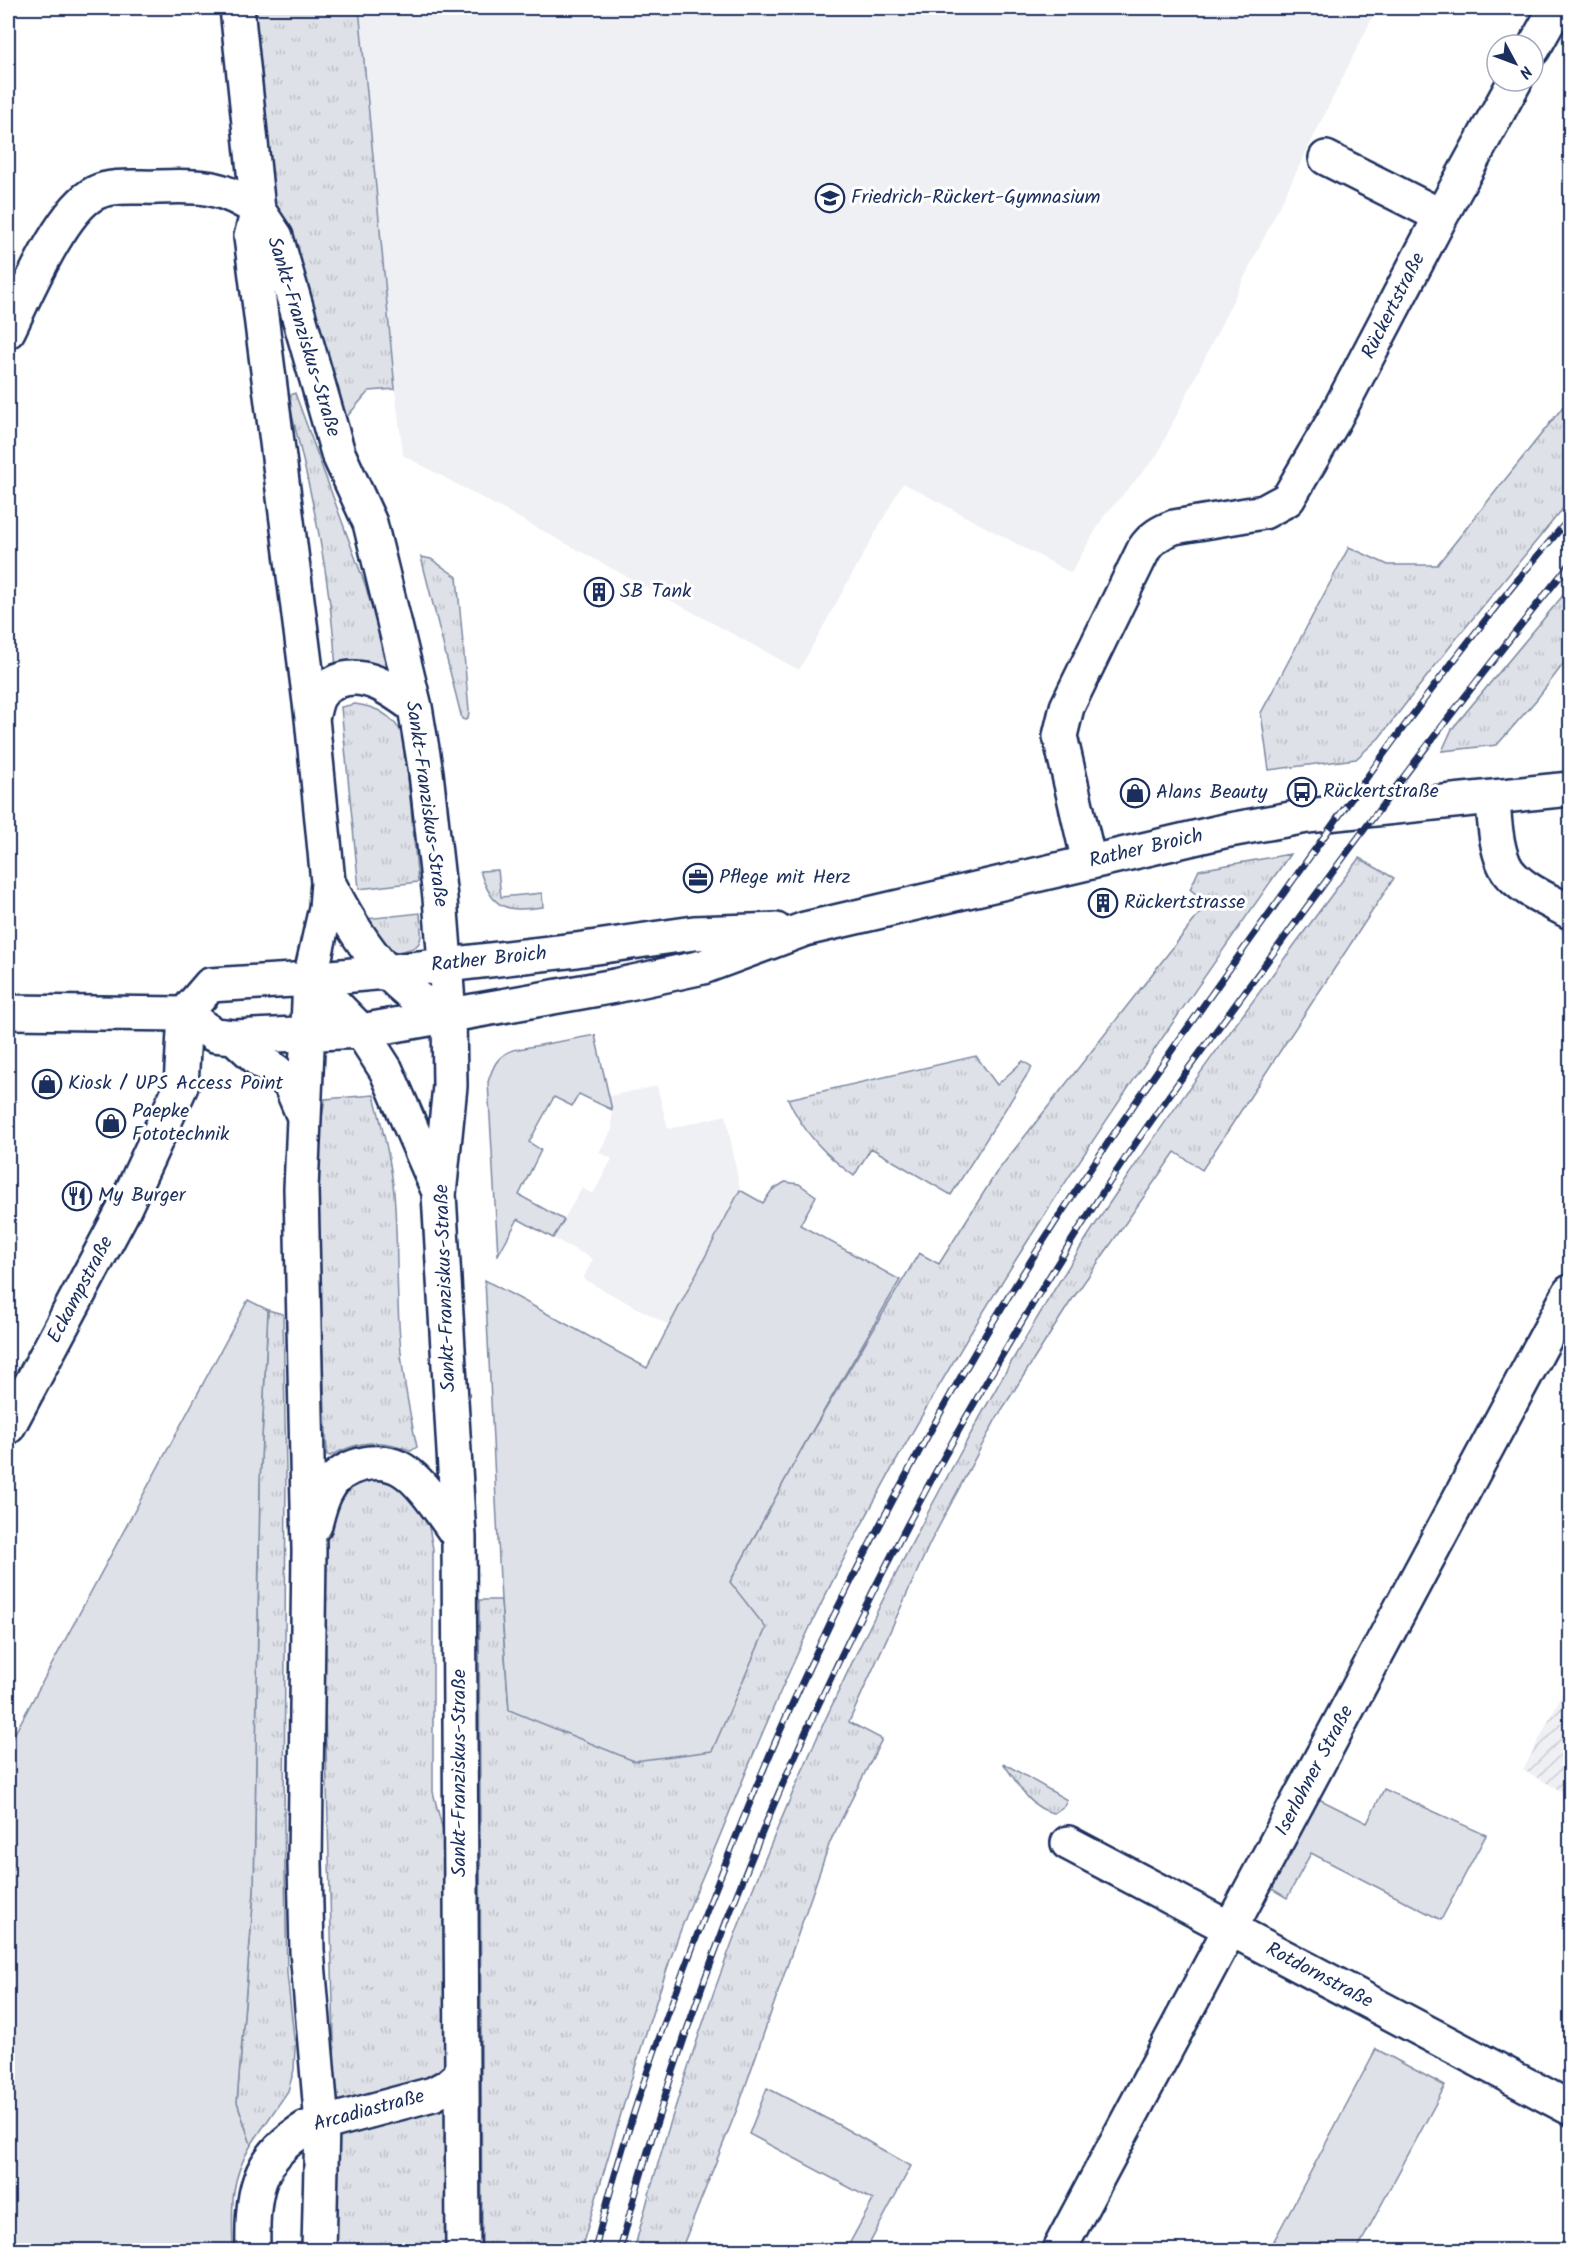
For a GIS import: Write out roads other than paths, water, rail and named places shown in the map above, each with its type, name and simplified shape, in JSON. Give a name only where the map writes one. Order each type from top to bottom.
[{"type":"main road","name":"Sankt-Franziskus-Straße","points":[[237,8],[258,210],[251,237],[312,718],[328,882],[326,908],[310,979],[301,1189],[309,1550],[305,1863],[307,1952],[322,2124],[319,2250]]},
{"type":"main road","points":[[1542,33],[1556,8]]},
{"type":"main road","name":"Rückertstraße","points":[[1089,862],[1063,755],[1060,736],[1062,722],[1067,707],[1144,549],[1151,539],[1174,527],[1264,512],[1288,499],[1334,420],[1508,93]]},
{"type":"main road","points":[[1326,158],[1441,216]]},
{"type":"main road","points":[[8,332],[50,248],[73,211],[94,193],[113,189],[198,185],[227,193],[258,210]]},
{"type":"main road","name":"Sankt-Franziskus-Straße","points":[[258,210],[276,237],[338,453],[370,523],[415,707],[426,773],[446,964],[450,1086],[439,1194],[459,1537],[463,2250]]},
{"type":"main road","points":[[312,718],[319,696],[330,684],[346,678],[365,679],[389,688],[415,707]]},
{"type":"main road","name":"Rather Broich","points":[[805,929],[694,933],[576,950],[386,972],[210,985],[185,1014],[214,1035],[234,1037],[361,1031],[703,967],[805,929],[1224,831],[1307,816],[1570,789]]},
{"type":"main road","points":[[1493,798],[1495,825],[1503,860],[1508,871],[1537,894],[1570,912]]},
{"type":"main road","points":[[328,882],[355,931],[386,972],[423,1002],[449,1016]]},
{"type":"main road","points":[[310,979],[361,1031],[386,1070],[439,1194]]},
{"type":"main road","points":[[8,1012],[185,1014]]},
{"type":"main road","name":"Eckampstraße","points":[[8,1427],[123,1211],[181,1086],[185,1014]]},
{"type":"main road","name":"Rather Broich","points":[[234,1037],[260,1062],[276,1071],[290,1084],[304,1117]]},
{"type":"main road","name":"Iserlohner Straße","points":[[1059,2250],[1570,1292]]},
{"type":"main road","points":[[309,1550],[327,1489],[336,1477],[351,1467],[374,1462],[390,1463],[405,1470],[429,1496],[459,1537]]},
{"type":"main road","name":"Rotdornstraße","points":[[1068,1843],[1570,2108]]},
{"type":"main road","name":"Arcadiastraße","points":[[253,2250],[253,2208],[256,2190],[264,2170],[289,2138],[306,2128],[433,2094],[448,2086],[461,2075]]},
{"type":"railway","points":[[595,2250],[619,2160],[663,2028],[759,1780],[828,1627],[936,1420],[994,1320],[1068,1203],[1185,1031],[1413,714],[1529,566],[1570,518]]},
{"type":"railway","points":[[620,2250],[660,2111],[707,1975],[759,1840],[817,1707],[948,1449],[1021,1324],[1097,1201],[1142,1134],[1390,796],[1570,564]]},
{"type":"place","name":"Friedrich-Rückert-Gymnasium","points":[[830,198]]},
{"type":"place","name":"SB Tank","points":[[599,592]]},
{"type":"place","name":"Rückertstraße","points":[[1302,792]]},
{"type":"place","name":"Alans Beauty","points":[[1135,793]]},
{"type":"place","name":"Pflege mit Herz","points":[[698,878]]},
{"type":"place","name":"Rückertstrasse","points":[[1103,903]]},
{"type":"place","name":"Kiosk / UPS Access Point","points":[[47,1084]]},
{"type":"place","name":"Paepke Fototechnik","points":[[111,1123]]},
{"type":"place","name":"My Burger","points":[[77,1196]]}]
